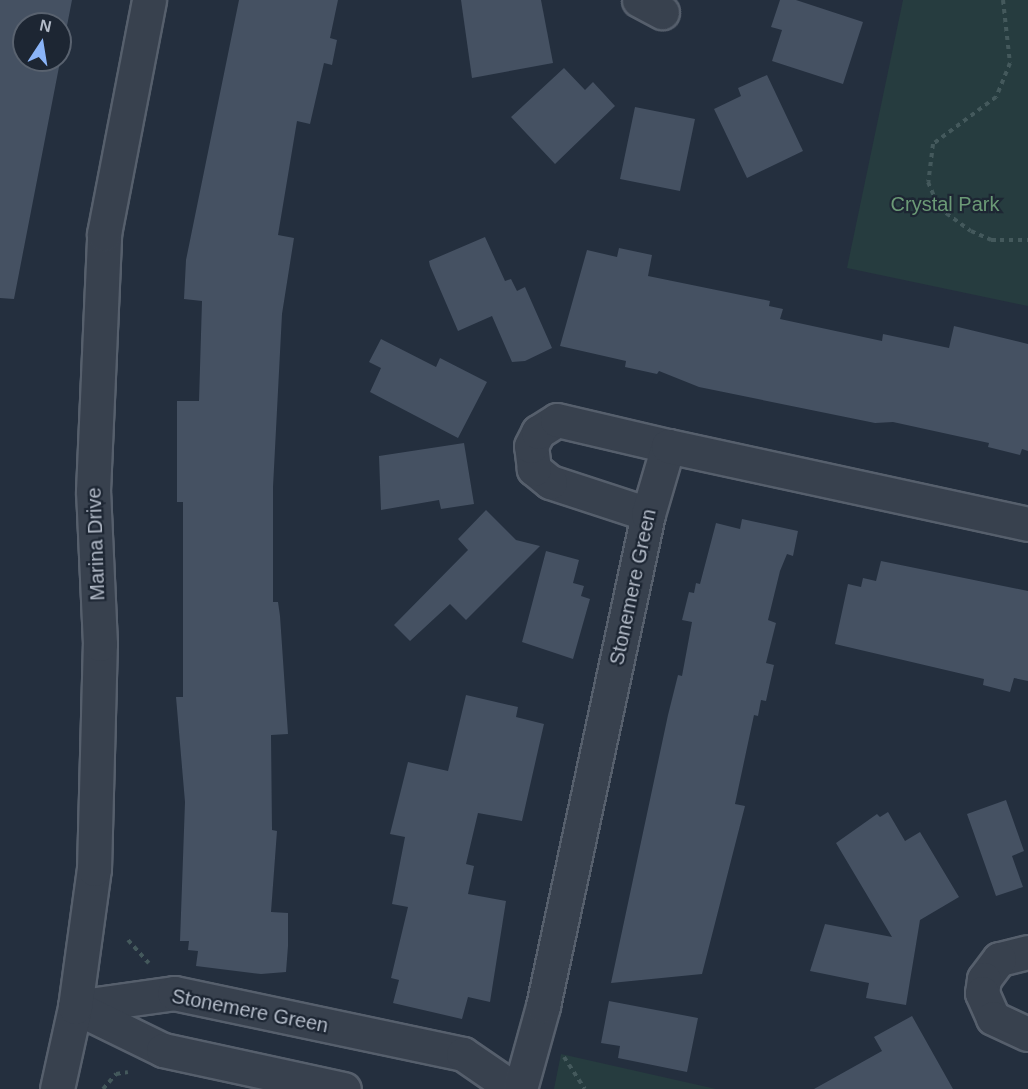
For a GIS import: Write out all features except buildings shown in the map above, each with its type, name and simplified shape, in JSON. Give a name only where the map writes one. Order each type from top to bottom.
[{"type":"street","name":"Marina Drive","points":[[57,1089],[75,1007],[94,868],[99,766],[93,491],[104,234],[149,0]]},
{"type":"street","points":[[648,514],[550,482],[534,469],[531,446],[538,432],[557,420],[1028,524]]},
{"type":"street","name":"Stonemere Green","points":[[520,1089],[543,1006],[648,514],[668,446]]},
{"type":"street","points":[[1028,952],[999,959],[984,979],[982,993],[993,1018],[1028,1034]]},
{"type":"street","name":"Stonemere Green","points":[[75,1007],[174,993],[463,1054],[514,1089]]},
{"type":"street","points":[[75,1007],[163,1050],[344,1089]]},
{"type":"path","points":[[1003,0],[1010,63],[996,97],[933,144],[928,182],[939,208],[971,231],[991,240],[1028,240]]},
{"type":"path","points":[[128,940],[154,968]]},
{"type":"path","points":[[561,1054],[585,1089]]},
{"type":"green space","name":"Crystal Park","points":[[903,0],[1028,0],[1028,306],[847,268]]},
{"type":"green space","points":[[561,1054],[716,1089],[554,1089]]}]
